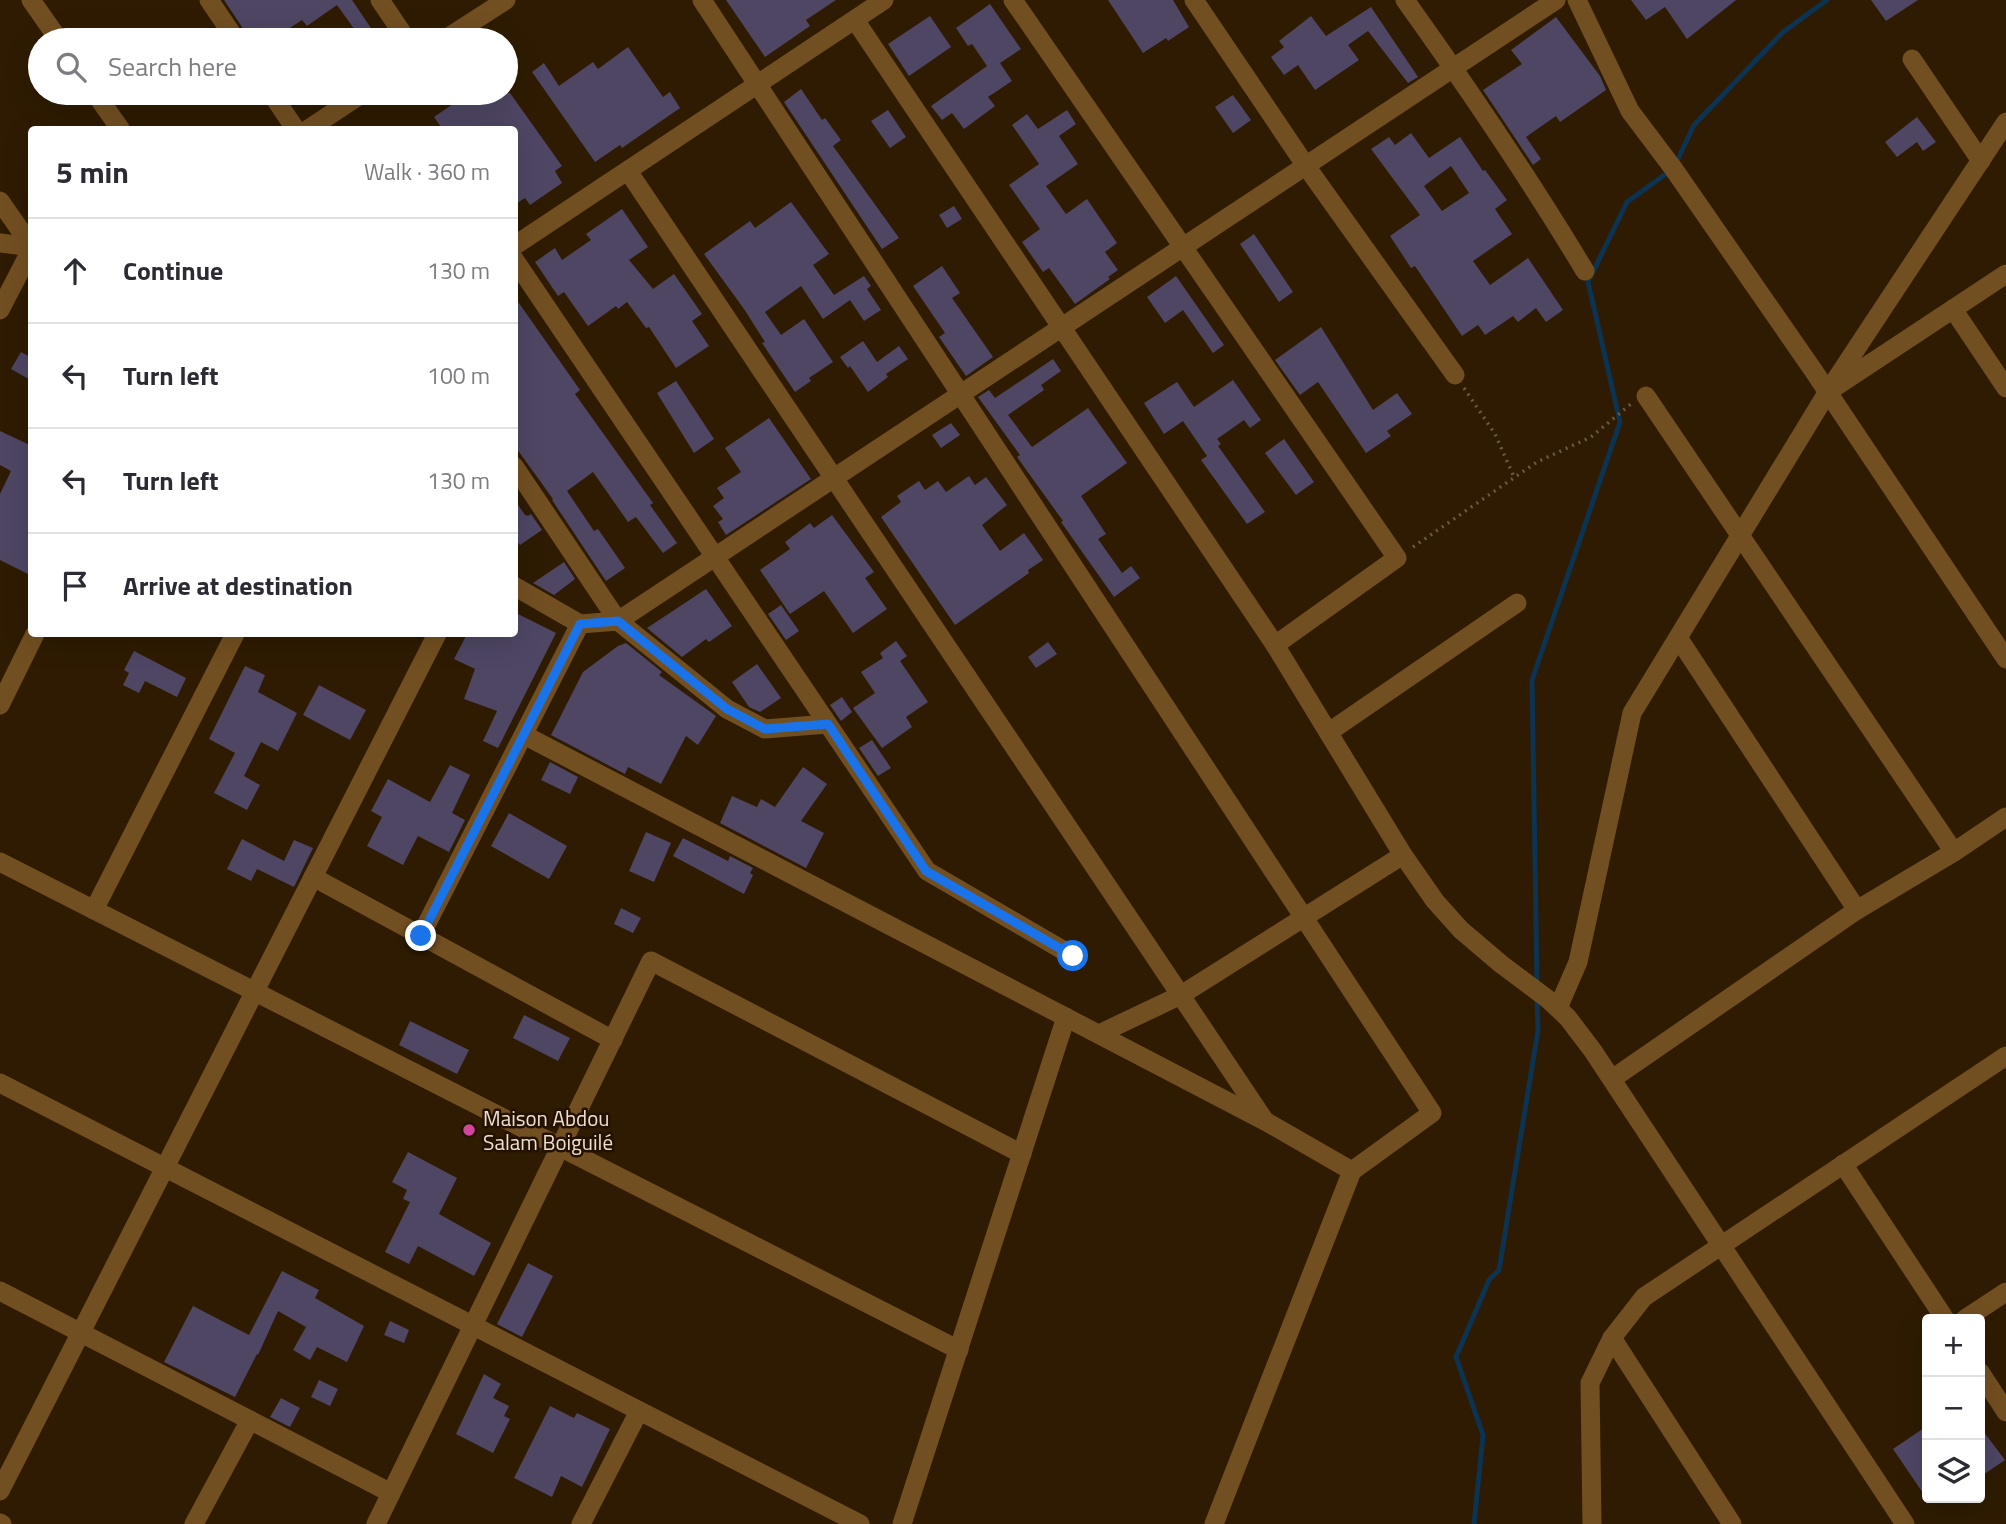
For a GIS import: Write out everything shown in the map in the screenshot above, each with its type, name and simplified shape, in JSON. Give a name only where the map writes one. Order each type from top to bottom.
[{"type":"street","points":[[31,0],[51,28]]},
{"type":"street","points":[[209,0],[228,28]]},
{"type":"street","points":[[380,0],[399,28]]},
{"type":"street","points":[[463,28],[506,0]]},
{"type":"street","points":[[702,0],[1433,1112],[1352,1171],[1214,1524]]},
{"type":"street","points":[[1013,0],[1396,558],[1275,645]]},
{"type":"street","points":[[1194,0],[1306,166],[1455,374]]},
{"type":"street","points":[[1405,0],[1454,68],[1585,271]]},
{"type":"street","points":[[518,588],[580,624],[618,621],[1556,0]]},
{"type":"street","points":[[1577,0],[1630,111],[1673,168],[2006,660]]},
{"type":"street","points":[[518,243],[855,20],[878,2]]},
{"type":"street","points":[[855,20],[1275,645],[1403,855],[1435,901],[1461,930],[1568,1018],[1612,1079],[1905,1524]]},
{"type":"street","points":[[1912,60],[1981,160]]},
{"type":"street","points":[[103,105],[118,126]]},
{"type":"street","points":[[279,105],[293,126]]},
{"type":"street","points":[[313,126],[345,105]]},
{"type":"street","points":[[1553,1004],[1578,962],[1632,713],[1827,393],[2006,122]]},
{"type":"street","points":[[628,171],[1265,1121]]},
{"type":"street","points":[[0,201],[28,242]]},
{"type":"street","points":[[0,243],[28,247]]},
{"type":"street","points":[[0,310],[28,256]]},
{"type":"street","points":[[518,265],[926,871],[1073,956]]},
{"type":"street","points":[[1827,393],[2006,274]]},
{"type":"street","points":[[1953,309],[2006,388]]},
{"type":"street","points":[[1646,396],[1954,852]]},
{"type":"street","points":[[518,472],[618,621],[727,709],[765,729],[828,724]]},
{"type":"street","points":[[1329,732],[1517,603]]},
{"type":"street","points":[[421,936],[580,624]]},
{"type":"street","points":[[0,705],[34,637]]},
{"type":"street","points":[[94,910],[233,637]]},
{"type":"street","points":[[0,1491],[435,637]]},
{"type":"street","points":[[1679,639],[1857,910]]},
{"type":"street","points":[[524,735],[1265,1121],[1352,1171]]},
{"type":"street","points":[[1612,1079],[1857,910],[1954,852],[2006,817]]},
{"type":"street","points":[[1099,1034],[1181,995],[1403,855]]},
{"type":"street","points":[[0,862],[959,1350]]},
{"type":"street","points":[[313,877],[613,1040]]},
{"type":"street","points":[[376,1524],[651,961],[1022,1154]]},
{"type":"street","points":[[902,1524],[1066,1017]]},
{"type":"street","points":[[1592,1524],[1590,1383],[1612,1338],[1644,1297],[2006,1056]]},
{"type":"street","points":[[0,1083],[860,1524]]},
{"type":"street","points":[[1843,1164],[1942,1314]]},
{"type":"street","points":[[0,1291],[391,1493]]},
{"type":"street","points":[[1973,1314],[2006,1292]]},
{"type":"street","points":[[1612,1338],[1732,1524]]},
{"type":"street","points":[[1983,1377],[2006,1412]]},
{"type":"street","points":[[581,1524],[639,1411]]},
{"type":"street","points":[[194,1524],[250,1420]]},
{"type":"path","points":[[1455,374],[1495,435],[1514,477]]},
{"type":"path","points":[[1396,558],[1537,462],[1591,437],[1634,402],[1646,396]]},
{"type":"building","points":[[224,0],[352,0],[371,28],[353,28],[337,5],[307,26],[302,20],[290,28],[243,28]]},
{"type":"building","points":[[726,0],[836,0],[806,20],[810,26],[765,57]]},
{"type":"building","points":[[1108,0],[1173,0],[1189,27],[1143,53]]},
{"type":"building","points":[[1631,0],[1736,0],[1687,39],[1665,7],[1646,20]]},
{"type":"building","points":[[1871,0],[1918,0],[1886,21]]},
{"type":"building","points":[[990,4],[1021,49],[1000,63],[1012,81],[988,97],[995,106],[964,129],[952,113],[942,120],[931,106],[987,66],[972,44],[968,46],[956,28]]},
{"type":"building","points":[[1371,7],[1418,77],[1408,83],[1368,31],[1348,45],[1359,60],[1315,90],[1298,65],[1284,75],[1271,57],[1284,47],[1279,41],[1311,16],[1326,36]]},
{"type":"building","points":[[930,16],[951,47],[909,76],[888,44]]},
{"type":"building","points":[[1556,17],[1600,76],[1606,90],[1560,122],[1556,116],[1526,137],[1541,159],[1533,165],[1483,90],[1522,64],[1511,50]]},
{"type":"building","points":[[628,47],[663,97],[670,92],[680,108],[622,148],[620,145],[595,162],[532,72],[544,63],[559,86],[593,62],[598,69]]},
{"type":"building","points":[[801,89],[822,120],[825,118],[841,140],[833,146],[899,238],[882,249],[784,102]]},
{"type":"building","points":[[1233,95],[1251,120],[1233,133],[1215,107]]},
{"type":"building","points":[[518,104],[562,166],[555,171],[562,183],[530,205],[525,198],[518,202],[518,126],[440,126],[434,117],[452,105]]},
{"type":"building","points":[[888,110],[906,137],[890,148],[871,121]]},
{"type":"building","points":[[1067,110],[1076,124],[1059,136],[1078,164],[1046,186],[1066,214],[1087,199],[1117,243],[1105,252],[1118,270],[1075,304],[1049,268],[1043,272],[1022,242],[1040,229],[1009,185],[1039,164],[1012,125],[1027,114],[1038,129]]},
{"type":"building","points":[[1917,117],[1936,142],[1923,151],[1917,142],[1897,157],[1885,142]]},
{"type":"building","points":[[1411,133],[1429,158],[1460,137],[1507,200],[1495,209],[1512,234],[1473,261],[1490,285],[1528,258],[1563,310],[1546,322],[1536,308],[1518,322],[1513,316],[1485,335],[1478,325],[1462,336],[1415,266],[1411,268],[1390,236],[1420,215],[1371,149],[1389,137],[1395,145]],"holes":[[[1451,166],[1469,193],[1442,211],[1424,186]]]},
{"type":"building","points":[[791,202],[829,254],[813,265],[834,295],[864,276],[871,286],[867,289],[881,310],[864,321],[850,300],[823,319],[801,286],[765,312],[781,335],[804,319],[833,362],[809,378],[811,381],[795,392],[762,343],[765,342],[744,309],[704,254],[750,221],[755,228]]},
{"type":"building","points":[[954,206],[962,219],[947,228],[939,215]]},
{"type":"building","points":[[622,209],[648,247],[629,260],[653,289],[674,274],[702,314],[692,321],[709,346],[676,368],[649,327],[646,328],[627,302],[618,309],[616,306],[588,326],[564,292],[558,296],[535,262],[555,248],[562,260],[591,240],[586,234]]},
{"type":"building","points":[[1254,234],[1293,292],[1279,302],[1240,244]]},
{"type":"building","points":[[942,266],[960,293],[952,298],[993,357],[966,376],[939,337],[945,333],[913,286]]},
{"type":"building","points":[[1176,276],[1224,345],[1213,353],[1183,310],[1165,323],[1147,297]]},
{"type":"building","points":[[518,302],[580,390],[575,394],[653,503],[650,505],[677,543],[663,553],[636,517],[628,522],[593,472],[567,491],[594,531],[598,529],[625,568],[606,581],[518,451]]},
{"type":"building","points":[[1321,327],[1373,410],[1397,393],[1412,414],[1387,431],[1391,436],[1366,453],[1318,382],[1300,395],[1275,360]]},
{"type":"building","points":[[863,341],[877,362],[899,346],[908,359],[886,374],[888,377],[868,392],[850,366],[848,368],[840,357]]},
{"type":"building","points":[[21,352],[28,356],[28,379],[11,369]]},
{"type":"building","points":[[1053,359],[1061,371],[1041,385],[1044,390],[1008,415],[1032,447],[1088,408],[1127,463],[1081,496],[1106,534],[1098,539],[1122,573],[1131,566],[1140,578],[1114,597],[1017,457],[1020,455],[978,397],[989,390],[995,398]]},
{"type":"building","points":[[1233,380],[1261,420],[1250,428],[1244,420],[1217,439],[1221,444],[1218,446],[1265,512],[1247,524],[1201,460],[1207,456],[1183,421],[1164,434],[1144,403],[1177,382],[1194,407]]},
{"type":"building","points":[[676,381],[714,439],[694,453],[657,393]]},
{"type":"building","points":[[769,418],[811,479],[726,535],[718,522],[723,519],[713,506],[724,498],[717,488],[741,472],[725,448]]},
{"type":"building","points":[[951,423],[960,435],[941,448],[932,435]]},
{"type":"building","points":[[0,431],[28,444],[28,574],[0,560],[0,494],[11,471],[0,465]]},
{"type":"building","points":[[1284,439],[1314,482],[1296,495],[1265,453]]},
{"type":"building","points":[[969,476],[975,485],[986,477],[1007,505],[982,525],[1000,551],[1024,533],[1043,560],[1028,570],[1029,573],[955,625],[881,517],[901,502],[897,496],[919,481],[925,490],[938,481],[946,492]]},
{"type":"building","points":[[518,505],[525,515],[531,514],[542,530],[520,545]]},
{"type":"building","points":[[832,515],[874,572],[865,578],[887,609],[853,633],[824,591],[790,614],[760,570],[790,549],[785,542],[810,523],[814,528]]},
{"type":"building","points":[[564,562],[575,579],[554,595],[533,583]]},
{"type":"building","points":[[706,589],[732,626],[709,642],[706,639],[682,657],[647,628]]},
{"type":"building","points":[[781,605],[799,631],[786,640],[768,614]]},
{"type":"building","points":[[518,614],[556,633],[498,748],[483,741],[497,711],[464,699],[475,669],[454,659],[465,637],[518,637]]},
{"type":"building","points":[[896,641],[907,656],[900,661],[928,702],[906,717],[912,727],[882,748],[853,708],[875,693],[861,672],[883,658],[880,653]]},
{"type":"building","points":[[1048,642],[1057,654],[1036,668],[1028,657]]},
{"type":"building","points":[[626,643],[662,672],[659,675],[716,716],[698,745],[686,736],[661,784],[628,767],[625,774],[551,735],[583,672]]},
{"type":"building","points":[[134,651],[186,678],[177,697],[145,681],[139,693],[123,685],[129,673],[124,670]]},
{"type":"building","points":[[757,664],[781,698],[760,712],[749,707],[732,682]]},
{"type":"building","points":[[245,666],[265,675],[258,692],[297,713],[278,751],[261,742],[244,776],[260,785],[247,810],[214,793],[235,753],[209,739]]},
{"type":"building","points":[[319,685],[366,710],[350,740],[303,715]]},
{"type":"building","points":[[842,697],[852,712],[841,721],[830,705]]},
{"type":"building","points":[[872,740],[891,768],[878,776],[859,748]]},
{"type":"building","points":[[550,762],[578,777],[570,794],[541,780]]},
{"type":"building","points":[[450,765],[470,775],[452,813],[465,820],[449,852],[418,836],[403,865],[367,846],[382,817],[371,811],[388,779],[430,802]]},
{"type":"building","points":[[803,767],[827,784],[801,821],[824,833],[806,868],[720,823],[732,796],[757,807],[761,799],[775,807]]},
{"type":"building","points":[[509,813],[567,846],[549,879],[491,846]]},
{"type":"building","points":[[646,832],[671,843],[654,882],[629,871]]},
{"type":"building","points":[[683,838],[728,861],[730,856],[753,868],[750,873],[753,875],[744,894],[673,856]]},
{"type":"building","points":[[242,839],[284,861],[294,840],[313,848],[294,887],[257,869],[251,881],[227,869]]},
{"type":"building","points":[[621,908],[641,918],[633,933],[614,924]]},
{"type":"building","points":[[524,1015],[570,1038],[558,1061],[513,1038]]},
{"type":"building","points":[[410,1021],[469,1050],[457,1074],[399,1045]]},
{"type":"building","points":[[408,1152],[457,1178],[439,1214],[491,1243],[474,1276],[418,1246],[409,1264],[385,1252],[410,1202],[403,1199],[407,1190],[392,1182]]},
{"type":"building","points":[[528,1263],[553,1276],[522,1337],[497,1324]]},
{"type":"building","points":[[282,1271],[319,1290],[315,1298],[364,1326],[347,1362],[317,1347],[310,1360],[293,1350],[306,1327],[278,1311],[235,1397],[164,1362],[193,1306],[249,1335]]},
{"type":"building","points":[[390,1321],[409,1330],[404,1343],[384,1335]]},
{"type":"building","points":[[484,1374],[501,1384],[493,1398],[509,1406],[504,1416],[510,1419],[493,1453],[456,1434]]},
{"type":"building","points":[[319,1380],[338,1389],[330,1406],[311,1397]]},
{"type":"building","points":[[281,1398],[300,1408],[290,1427],[270,1417]]},
{"type":"building","points":[[550,1406],[574,1418],[577,1413],[610,1429],[582,1487],[561,1476],[552,1497],[514,1478]]},
{"type":"building","points":[[1922,1429],[1922,1492],[1893,1449]]},
{"type":"building","points":[[1985,1434],[2005,1460],[1985,1474]]},
{"type":"waterway","points":[[1676,163],[1694,125],[1783,32],[1827,0]]},
{"type":"waterway","points":[[1537,983],[1532,680],[1620,422],[1588,282],[1627,202],[1670,171]]},
{"type":"waterway","points":[[1474,1524],[1483,1435],[1456,1357],[1489,1280],[1499,1270],[1538,1030],[1537,997]]},
{"type":"place","name":"Maison Abdou Salam Boiguilé","points":[[469,1130]]},
{"type":"route","points":[[421,936],[580,624],[618,621],[727,709],[765,729],[828,724],[926,871],[1073,956]]}]
